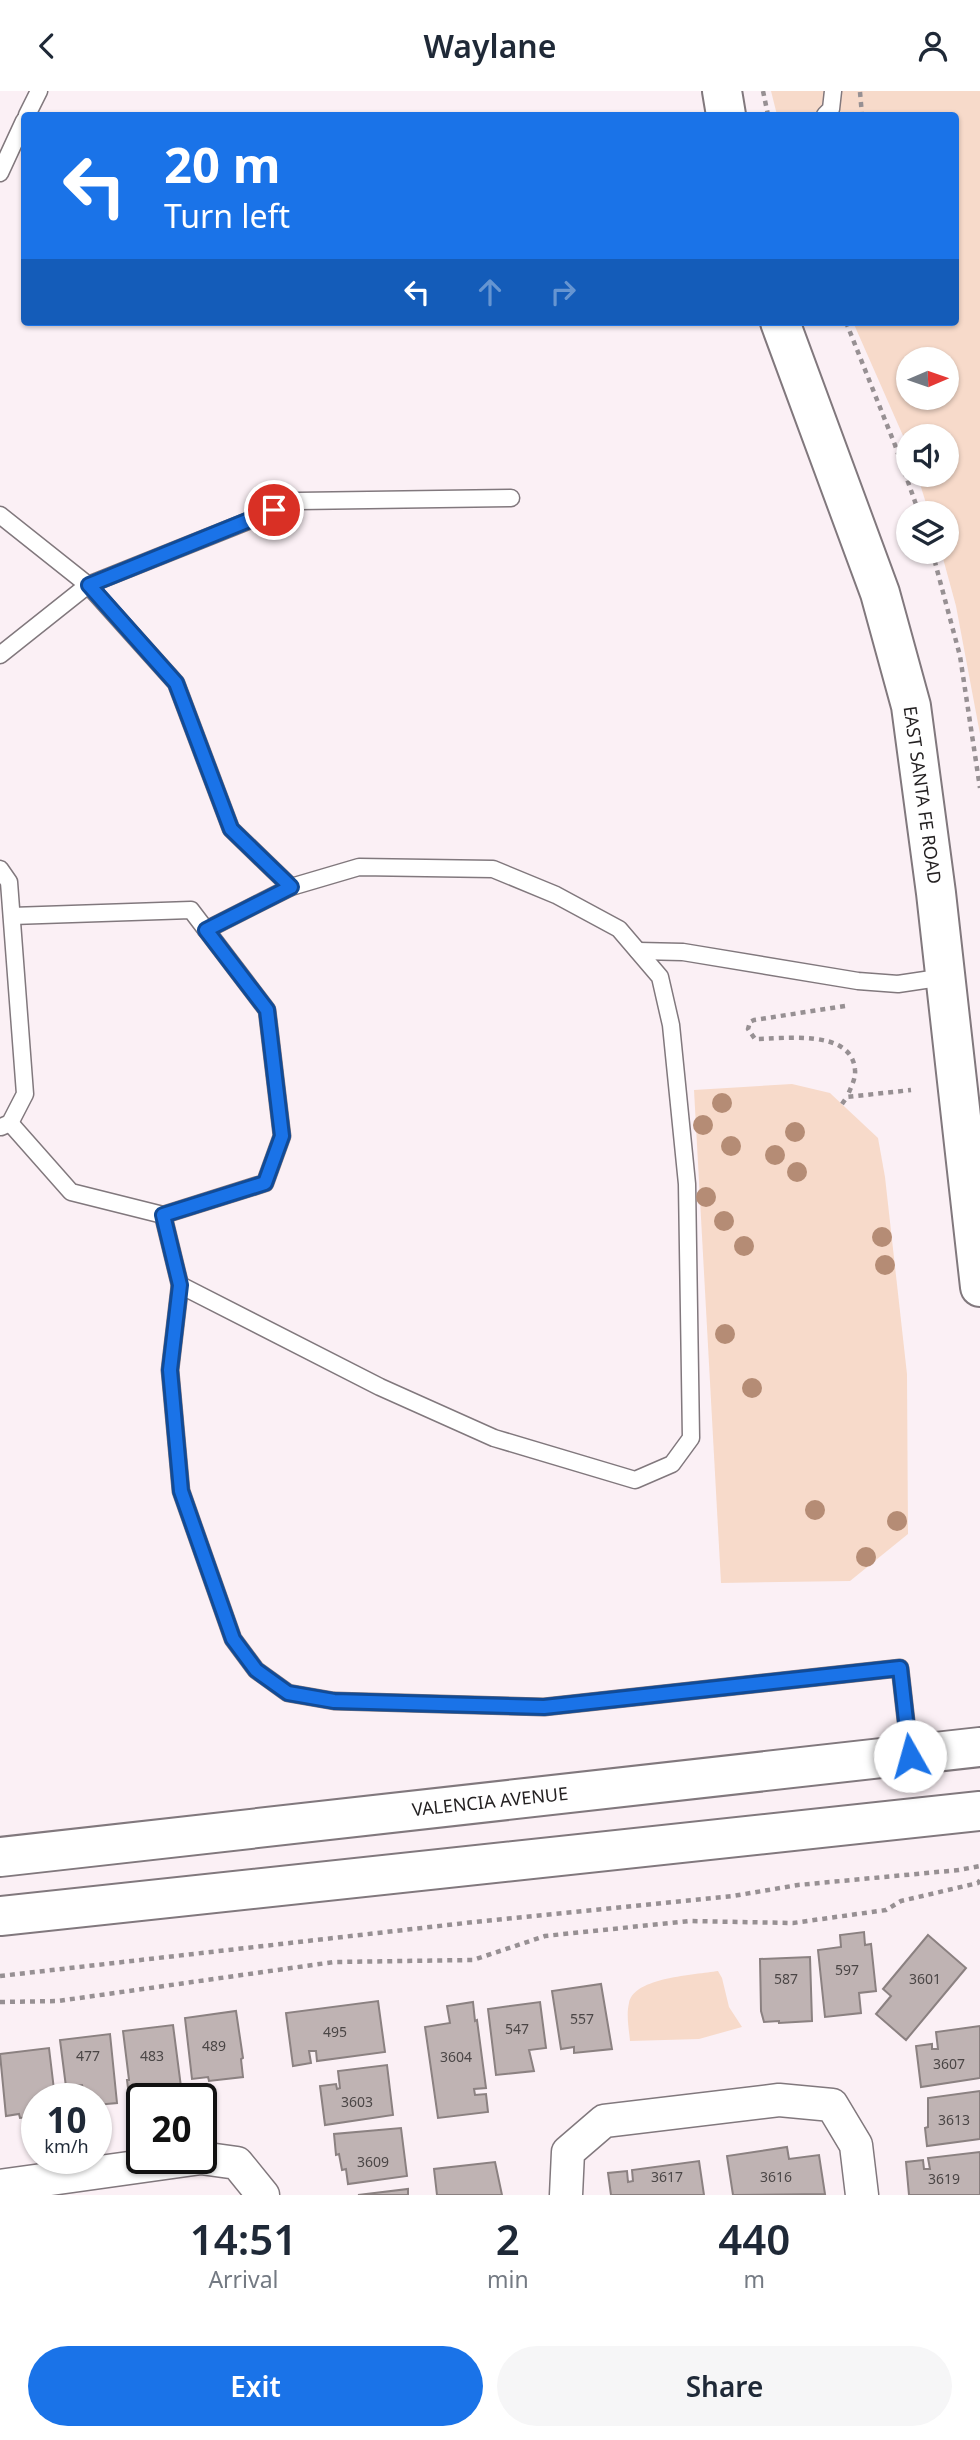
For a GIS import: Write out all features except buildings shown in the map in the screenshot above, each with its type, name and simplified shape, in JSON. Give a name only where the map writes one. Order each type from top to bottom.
[{"type":"street","points":[[722,91],[726,112]]},
{"type":"street","name":"EAST SANTA FE ROAD","points":[[781,326],[880,593],[911,706],[945,977],[970,1116],[980,1287]]},
{"type":"street","name":"VALENCIA AVENUE","points":[[0,1857],[980,1747]]},
{"type":"street","points":[[0,1916],[980,1811]]},
{"type":"street","points":[[566,2195],[568,2151],[604,2121],[779,2100],[832,2105],[856,2145],[862,2195]]},
{"type":"street","points":[[0,2186],[201,2158],[237,2163],[263,2195]]},
{"type":"lane","points":[[28,112],[39,91]]},
{"type":"lane","points":[[828,112],[831,109],[833,91]]},
{"type":"lane","points":[[0,173],[21,128]]},
{"type":"lane","points":[[0,655],[89,585],[298,501],[511,498]]},
{"type":"lane","points":[[0,515],[89,585],[176,683],[231,829],[291,887]]},
{"type":"lane","points":[[180,1285],[380,1387],[494,1438],[635,1480],[672,1464],[691,1439],[687,1184],[671,1025],[660,977],[619,929],[556,895],[493,869],[359,867],[291,887],[206,930]]},
{"type":"lane","points":[[0,869],[9,883],[25,1094],[5,1125],[71,1192],[163,1215],[265,1183],[282,1136],[267,1010],[191,910],[12,916]]},
{"type":"lane","points":[[638,951],[683,952],[858,981],[898,984],[945,977]]},
{"type":"lane","points":[[163,1215],[180,1285],[170,1370],[181,1491],[233,1639],[256,1670],[288,1693],[334,1701],[544,1707],[900,1668],[910,1756]]},
{"type":"path","points":[[763,91],[767,112]]},
{"type":"path","points":[[860,91],[862,112]]},
{"type":"path","points":[[848,326],[915,501]]},
{"type":"path","points":[[936,564],[960,656],[980,788]]},
{"type":"path","points":[[842,1104],[847,1097],[855,1070],[850,1056],[837,1043],[821,1039],[755,1038],[748,1029],[754,1020],[861,1004],[858,981]]},
{"type":"path","points":[[847,1097],[911,1090]]},
{"type":"path","points":[[0,1976],[410,1929],[733,1896],[798,1885],[980,1866]]},
{"type":"path","points":[[0,2002],[58,2001],[334,1962],[473,1960],[545,1936],[689,1921],[793,1923],[886,1910],[901,1901],[978,1883],[980,1880]]},
{"type":"shaded area","points":[[771,91],[980,91],[980,734],[956,606],[945,564],[959,564],[959,501],[925,501],[921,487],[959,487],[959,424],[898,424],[855,326],[959,326],[959,112],[776,112]]},
{"type":"shaded area","points":[[792,1084],[830,1093],[878,1138],[885,1177],[907,1374],[908,1534],[850,1581],[721,1583],[694,1090]]},
{"type":"shaded area","points":[[718,1971],[729,2007],[742,2027],[699,2039],[630,2041],[628,2012],[633,1994],[667,1979]]},
{"type":"route","points":[[274,510],[89,585],[176,683],[231,829],[291,887],[206,930],[267,1010],[282,1136],[265,1183],[163,1215],[180,1285],[170,1370],[181,1491],[233,1639],[256,1670],[288,1693],[334,1701],[544,1707],[900,1668],[910,1756]]}]
